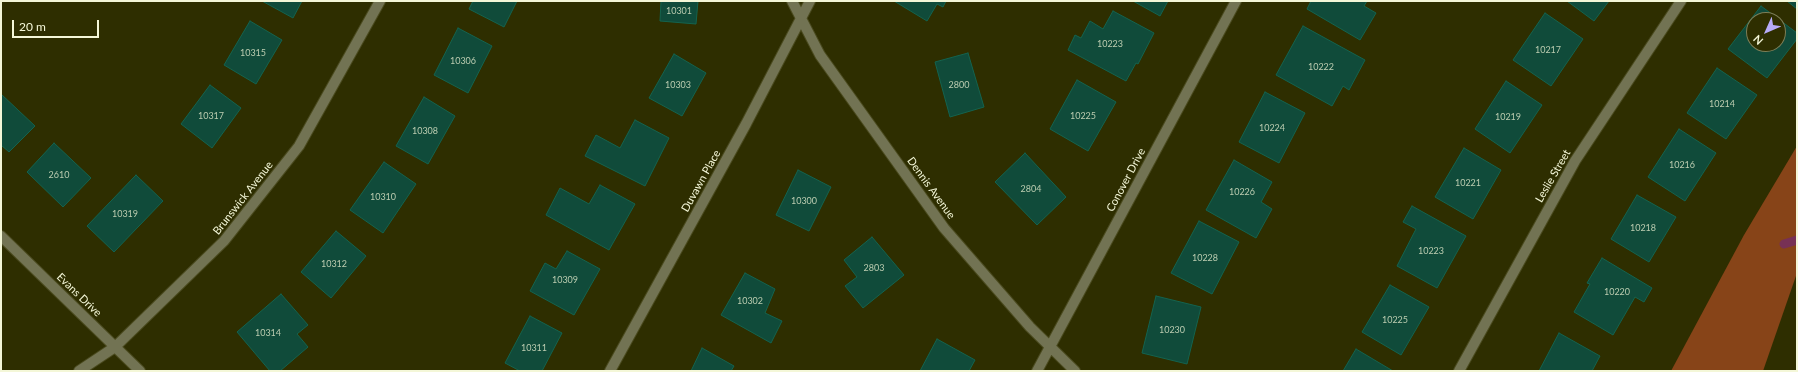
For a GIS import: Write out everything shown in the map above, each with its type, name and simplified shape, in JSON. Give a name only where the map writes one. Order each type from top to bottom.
[{"type":"street","name":"Brunswick Avenue","points":[[79,371],[115,347],[224,241],[299,146],[380,1]]},
{"type":"street","name":"Dennis Avenue","points":[[792,1],[820,54],[944,228],[1030,327],[1075,371]]},
{"type":"street","name":"Duvawn Place","points":[[610,371],[746,124],[810,1]]},
{"type":"street","name":"Conover Drive","points":[[1037,371],[1236,1]]},
{"type":"street","name":"Leslie Street","points":[[1459,371],[1575,161],[1681,1]]},
{"type":"street","name":"Evans Drive","points":[[1,236],[140,371]]},
{"type":"shaded area","points":[[1797,146],[1797,273],[1763,371],[1671,371],[1744,235]]},
{"type":"building","points":[[262,1],[302,1],[293,18]]},
{"type":"building","points":[[473,1],[517,1],[504,27],[469,9]]},
{"type":"building","points":[[661,1],[698,1],[696,24],[660,21]]},
{"type":"building","points":[[894,1],[946,1],[943,7],[937,4],[927,21]]},
{"type":"building","points":[[1133,1],[1168,1],[1160,16]]},
{"type":"building","points":[[1311,1],[1367,1],[1364,6],[1376,13],[1360,40],[1307,9]]},
{"type":"building","points":[[1567,1],[1609,1],[1594,21]]},
{"type":"building","points":[[1787,1],[1797,1],[1797,9]]},
{"type":"building","points":[[1761,6],[1769,12],[1756,12]]},
{"type":"building","points":[[1113,11],[1154,33],[1138,64],[1136,63],[1126,81],[1068,50],[1075,35],[1081,38],[1090,21],[1103,29]]},
{"type":"building","points":[[1545,13],[1583,39],[1551,86],[1513,60]]},
{"type":"building","points":[[250,21],[282,40],[256,84],[224,65]]},
{"type":"building","points":[[1786,25],[1797,33],[1797,39],[1767,78],[1728,49],[1746,26],[1746,52],[1786,52]]},
{"type":"building","points":[[1303,26],[1365,60],[1349,90],[1343,86],[1332,106],[1276,75]]},
{"type":"building","points":[[458,28],[492,46],[468,93],[434,75]]},
{"type":"building","points":[[968,53],[984,107],[950,117],[935,62]]},
{"type":"building","points":[[674,54],[706,73],[682,116],[649,98]]},
{"type":"building","points":[[1717,68],[1757,95],[1726,139],[1687,113]]},
{"type":"building","points":[[1077,80],[1116,102],[1088,151],[1050,129]]},
{"type":"building","points":[[1506,81],[1542,105],[1510,153],[1475,129]]},
{"type":"building","points":[[210,85],[241,108],[212,148],[181,124]]},
{"type":"building","points":[[1265,92],[1305,113],[1279,163],[1239,142]]},
{"type":"building","points":[[1,94],[35,126],[9,152],[1,145]]},
{"type":"building","points":[[424,97],[455,116],[428,164],[396,146]]},
{"type":"building","points":[[635,120],[669,138],[645,186],[585,156],[596,135],[620,148]]},
{"type":"building","points":[[1679,129],[1716,153],[1685,201],[1648,177]]},
{"type":"building","points":[[54,143],[91,178],[63,207],[27,172]]},
{"type":"building","points":[[1464,148],[1501,170],[1473,219],[1435,197]]},
{"type":"building","points":[[1025,153],[1066,197],[1037,225],[995,182]]},
{"type":"building","points":[[1234,160],[1272,182],[1261,202],[1272,209],[1256,238],[1206,210]]},
{"type":"building","points":[[384,162],[416,184],[383,233],[350,210]]},
{"type":"building","points":[[798,170],[831,187],[809,231],[776,215]]},
{"type":"building","points":[[136,175],[163,201],[114,252],[87,226]]},
{"type":"building","points":[[600,185],[635,204],[609,250],[546,215],[560,188],[589,204]]},
{"type":"building","points":[[1637,195],[1676,217],[1649,262],[1611,239]]},
{"type":"building","points":[[1412,206],[1466,236],[1437,288],[1397,266],[1416,229],[1403,222]]},
{"type":"building","points":[[1199,221],[1239,242],[1212,294],[1171,273]]},
{"type":"building","points":[[336,231],[366,256],[331,298],[301,272]]},
{"type":"building","points":[[872,237],[904,275],[863,308],[845,286],[857,277],[844,260]]},
{"type":"building","points":[[567,251],[600,269],[574,315],[530,291],[545,263],[556,269]]},
{"type":"building","points":[[1602,258],[1652,288],[1644,302],[1635,297],[1613,335],[1574,312],[1590,284],[1587,283]]},
{"type":"building","points":[[745,273],[775,289],[765,313],[782,321],[771,343],[721,315]]},
{"type":"building","points":[[1390,285],[1429,307],[1401,355],[1362,332]]},
{"type":"building","points":[[281,294],[308,325],[297,334],[308,347],[280,371],[270,371],[237,332]]},
{"type":"building","points":[[1156,296],[1201,307],[1187,364],[1142,353]]},
{"type":"building","points":[[530,316],[562,333],[542,371],[520,371],[505,363]]},
{"type":"building","points":[[1559,333],[1600,356],[1592,371],[1539,371]]},
{"type":"building","points":[[937,339],[975,360],[969,371],[920,371]]},
{"type":"building","points":[[702,348],[734,366],[731,371],[691,371]]},
{"type":"building","points":[[1356,349],[1393,371],[1343,371]]},
{"type":"waterway","points":[[1784,244],[1797,240]]}]
